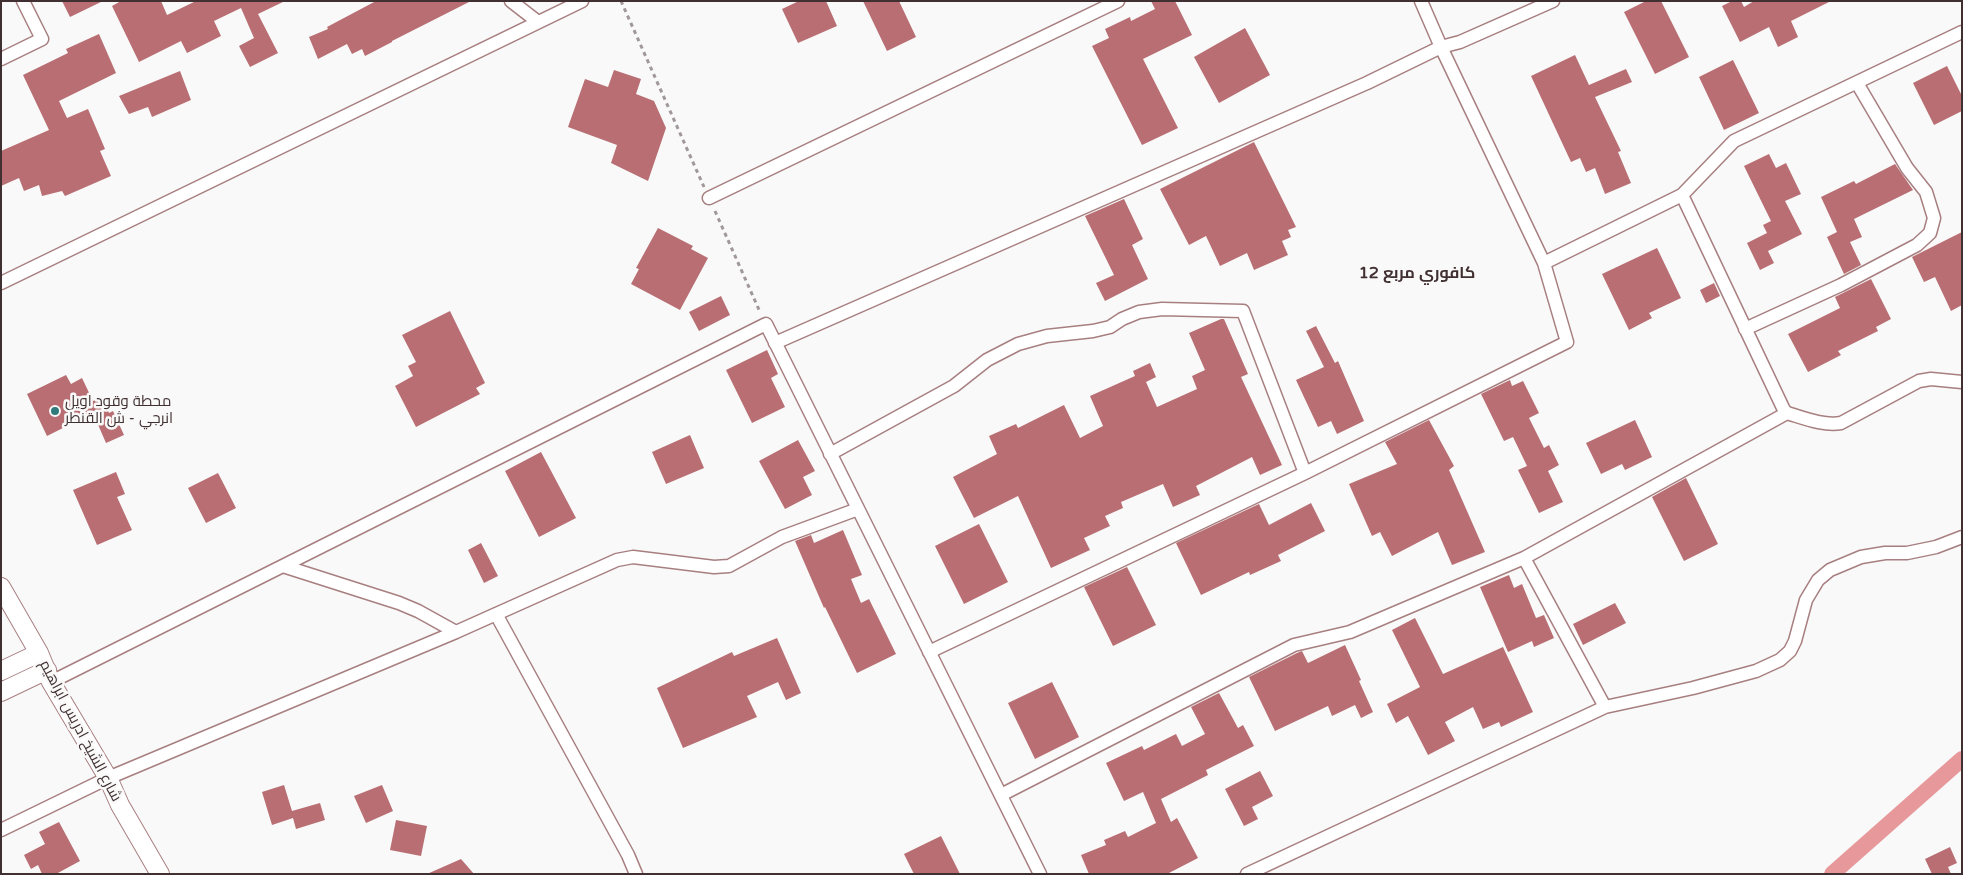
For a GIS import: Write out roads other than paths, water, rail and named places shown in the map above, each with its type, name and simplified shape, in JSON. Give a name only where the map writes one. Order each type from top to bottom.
[{"type":"street","points":[[1,60],[42,39],[23,1]]},
{"type":"street","points":[[511,1],[538,22]]},
{"type":"street","points":[[1,283],[582,1]]},
{"type":"street","points":[[709,198],[1118,1]]},
{"type":"street","points":[[930,652],[1305,473],[1567,342],[1544,262],[1441,47],[1422,1]]},
{"type":"street","points":[[775,343],[1358,87],[1441,47],[1460,42],[1553,1]]},
{"type":"street","points":[[1544,262],[1682,195],[1734,141],[1962,32]]},
{"type":"street","points":[[1745,329],[1840,285],[1909,250],[1930,233],[1934,218],[1926,192],[1907,168],[1857,83]]},
{"type":"street","points":[[1682,195],[1787,413],[1821,423],[1833,424],[1841,422],[1919,382],[1931,379],[1962,382]]},
{"type":"street","points":[[830,454],[954,386],[987,360],[1018,344],[1047,336],[1110,327],[1122,319],[1139,312],[1162,309],[1243,311],[1305,473]]},
{"type":"street","points":[[1,692],[49,676],[283,566],[766,324],[1040,874]]},
{"type":"street","points":[[1001,795],[1294,645],[1350,632],[1524,558],[1787,413]]},
{"type":"street","points":[[1,830],[108,778],[456,632],[617,560],[633,557],[714,567],[729,566],[782,537],[858,509]]},
{"type":"street","points":[[1247,874],[1605,707],[1693,688],[1756,671],[1780,660],[1790,651],[1795,641],[1806,600],[1818,580],[1830,570],[1861,557],[1936,547],[1962,537]]},
{"type":"street","points":[[1524,558],[1605,707]]},
{"type":"street","points":[[283,566],[418,610],[456,632]]},
{"type":"street","name":"شارع الشيخ ادريس ابراهيم","points":[[1,587],[39,653],[49,676],[108,778],[120,805],[160,874]]},
{"type":"street","points":[[496,614],[636,874]]},
{"type":"street","points":[[1,671],[39,653]]},
{"type":"waterway","points":[[1832,874],[1962,759]]},
{"type":"place","name":"محطة وقود اويل انرجي - ش القنطر","points":[[55,411]]},
{"type":"district","name":"كافوري مربع 12","points":[[1417,274]]}]
